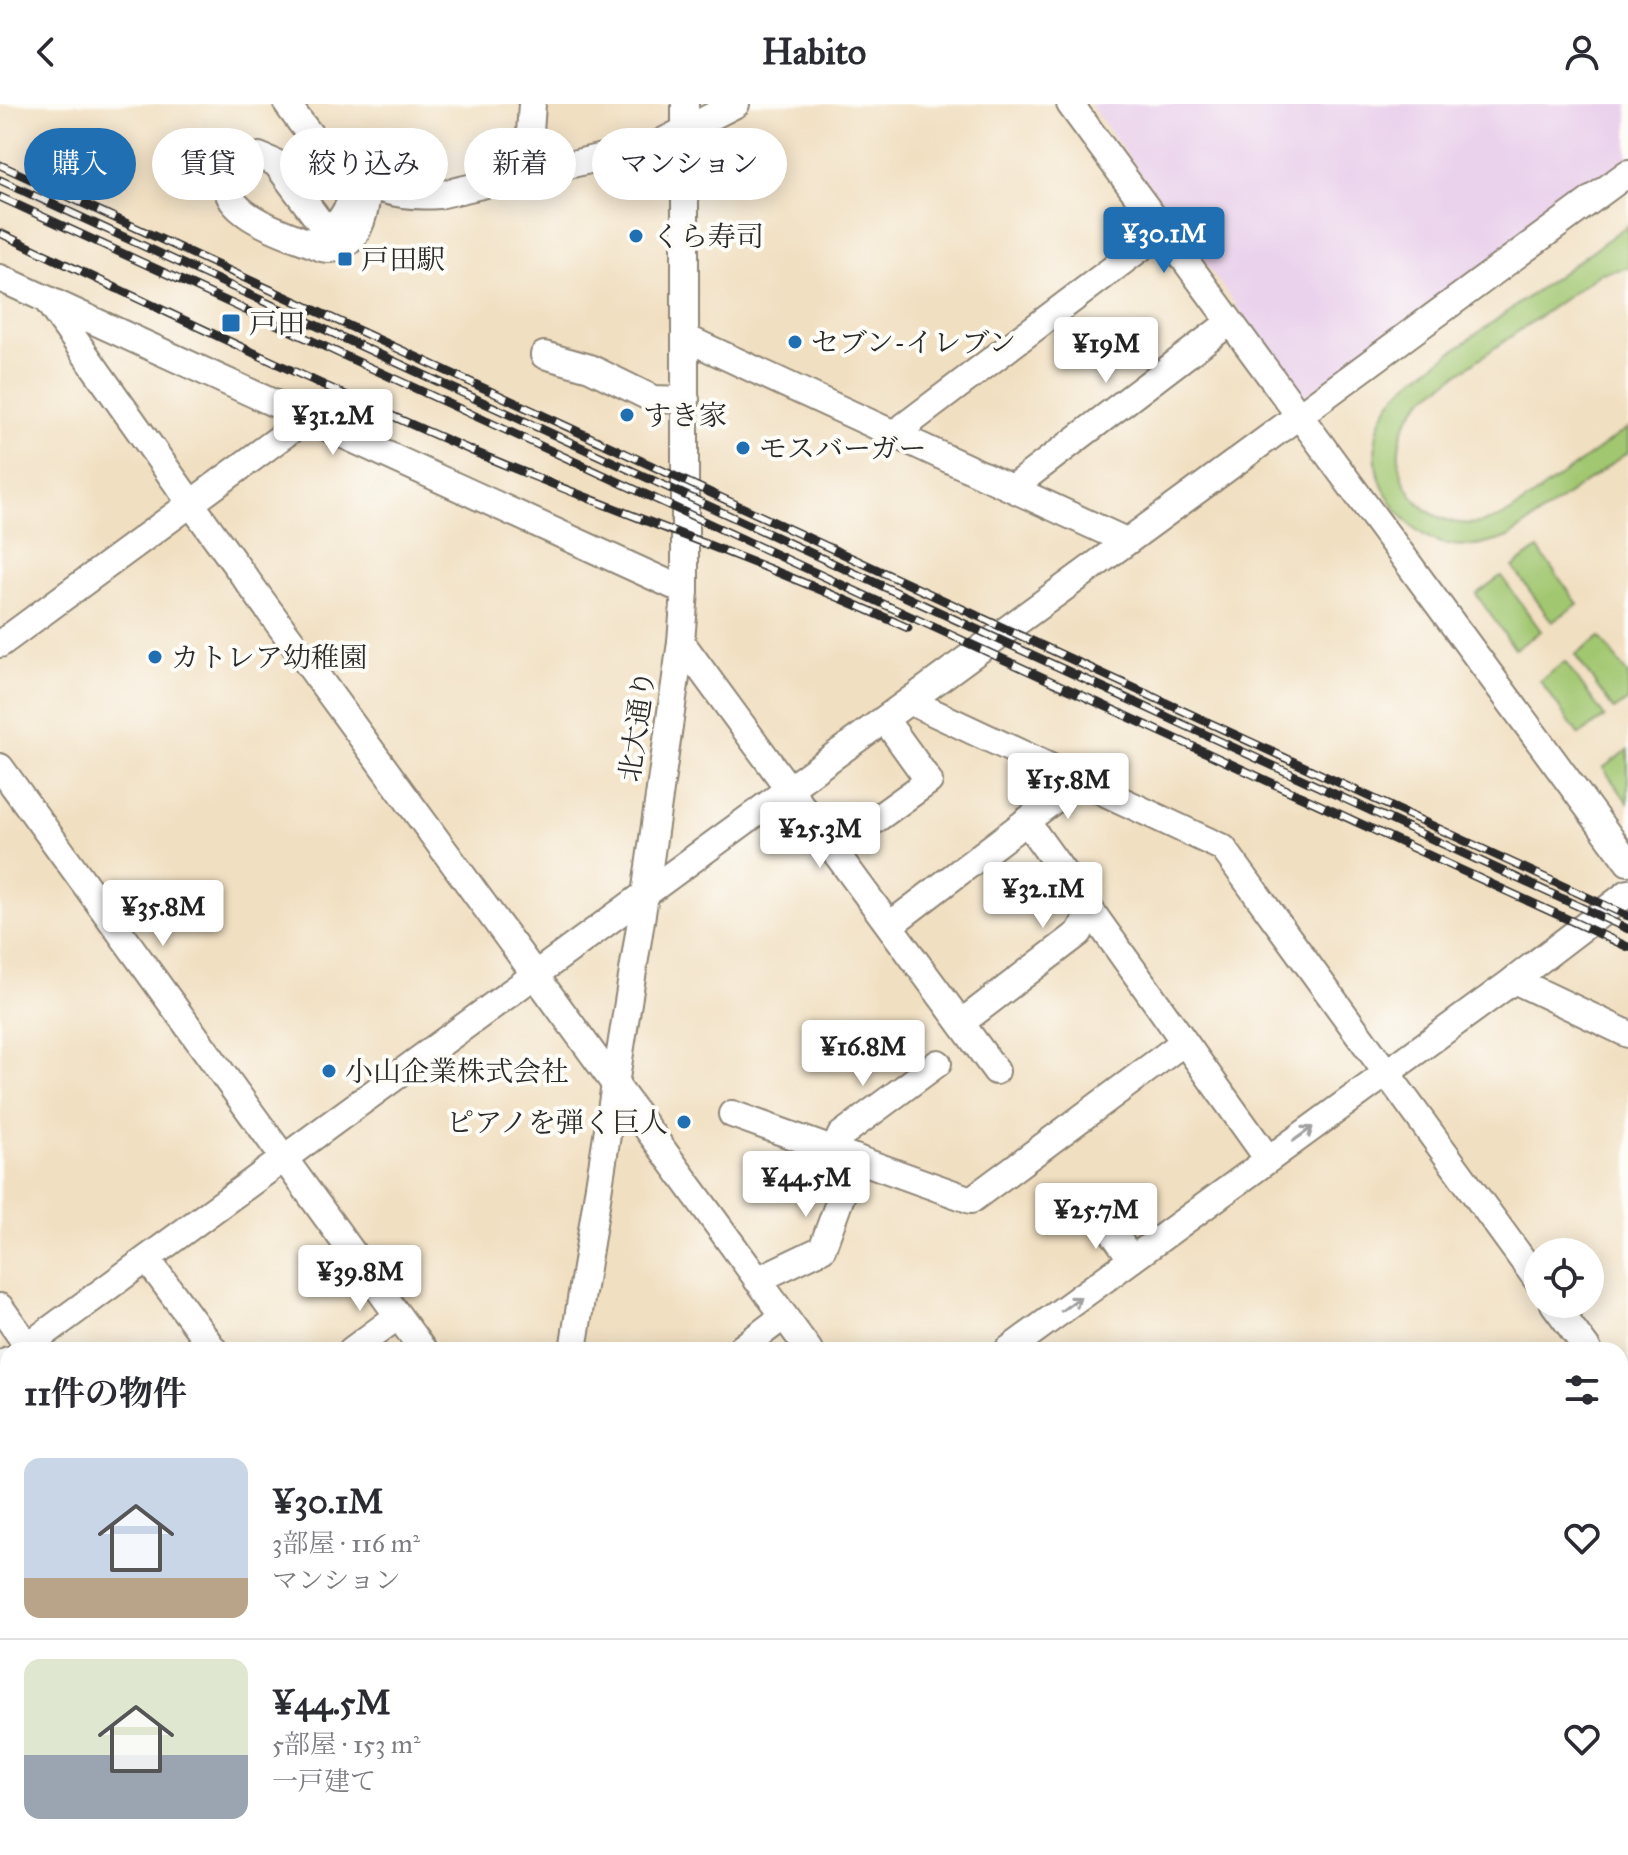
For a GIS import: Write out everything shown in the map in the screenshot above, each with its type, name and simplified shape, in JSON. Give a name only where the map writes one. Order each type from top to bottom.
[{"type":"street","points":[[287,104],[305,128]]},
{"type":"street","points":[[530,128],[532,104]]},
{"type":"street","name":"北大通り","points":[[684,128],[685,104]]},
{"type":"street","points":[[691,128],[736,104]]},
{"type":"street","points":[[1070,104],[1628,862]]},
{"type":"street","points":[[248,158],[269,158],[276,163],[318,221],[330,227],[339,223],[350,204],[368,185],[366,212],[353,238],[341,246],[328,249],[245,214],[231,201],[227,191],[228,180],[239,163],[248,158]]},
{"type":"street","points":[[34,1342],[886,721],[1628,173]]},
{"type":"street","name":"北大通り","points":[[574,1342],[645,895],[681,642],[685,591],[685,200]]},
{"type":"street","points":[[894,434],[1163,231]]},
{"type":"street","points":[[0,278],[685,591]]},
{"type":"street","points":[[46,299],[192,505],[803,1342]]},
{"type":"street","points":[[1012,488],[1230,322]]},
{"type":"street","points":[[686,338],[1126,541]]},
{"type":"street","points":[[544,355],[590,368],[653,399],[686,400]]},
{"type":"street","points":[[0,644],[307,418]]},
{"type":"street","points":[[681,642],[996,1071]]},
{"type":"street","points":[[911,702],[1223,848],[1524,1262]]},
{"type":"street","points":[[835,849],[929,781],[886,721]]},
{"type":"street","points":[[0,767],[417,1342]]},
{"type":"street","points":[[890,925],[1079,781]]},
{"type":"street","points":[[1026,821],[1268,1159]]},
{"type":"street","points":[[1026,1342],[1132,1259],[1628,893]]},
{"type":"street","points":[[961,1023],[1079,933],[1091,911]]},
{"type":"street","points":[[1514,980],[1628,1034]]},
{"type":"street","points":[[732,1114],[971,1200],[1184,1042]]},
{"type":"street","points":[[757,1280],[822,1249],[845,1155],[841,1135],[938,1063]]},
{"type":"street","points":[[1099,1214],[1132,1259]]},
{"type":"street","points":[[147,1259],[208,1342]]},
{"type":"street","points":[[0,1307],[16,1342]]},
{"type":"street","points":[[363,1342],[398,1316]]},
{"type":"street","points":[[750,1342],[784,1316]]},
{"type":"street","points":[[1564,1318],[1582,1342]]},
{"type":"shaded area","points":[[1090,104],[1628,104],[1628,158],[1303,398]]},
{"type":"green space","points":[[1628,225],[1628,268],[1601,273],[1428,395],[1408,420],[1399,446],[1401,472],[1412,494],[1430,512],[1453,522],[1481,523],[1511,512],[1628,428],[1628,452],[1509,537],[1490,543],[1460,546],[1423,535],[1402,516],[1381,482],[1375,446],[1385,411],[1411,381]]},
{"type":"green space","points":[[1538,549],[1578,604],[1552,622],[1513,567]]},
{"type":"green space","points":[[1501,576],[1541,631],[1515,649],[1476,594]]},
{"type":"green space","points":[[1600,637],[1628,675],[1628,700],[1614,710],[1575,655]]},
{"type":"green space","points":[[1565,662],[1605,717],[1579,735],[1540,681]]},
{"type":"green space","points":[[1628,750],[1628,803],[1603,768]]},
{"type":"railway","points":[[0,165],[1628,916]]},
{"type":"railway","points":[[0,180],[1628,929]]},
{"type":"railway","points":[[0,197],[1628,947]]},
{"type":"railway","points":[[0,233],[417,427],[908,628]]},
{"type":"place","name":"くら寿司","points":[[636,236]]},
{"type":"place","name":"戸田駅","points":[[345,259]]},
{"type":"place","name":"戸田","points":[[231,323]]},
{"type":"place","name":"セブン-イレブン","points":[[795,342]]},
{"type":"place","name":"すき家","points":[[627,415]]},
{"type":"place","name":"モスバーガー","points":[[743,448]]},
{"type":"place","name":"カトレア幼稚園","points":[[155,657]]},
{"type":"place","name":"小山企業株式会社","points":[[329,1071]]},
{"type":"place","name":"ピアノを弾く巨人","points":[[684,1122]]}]
